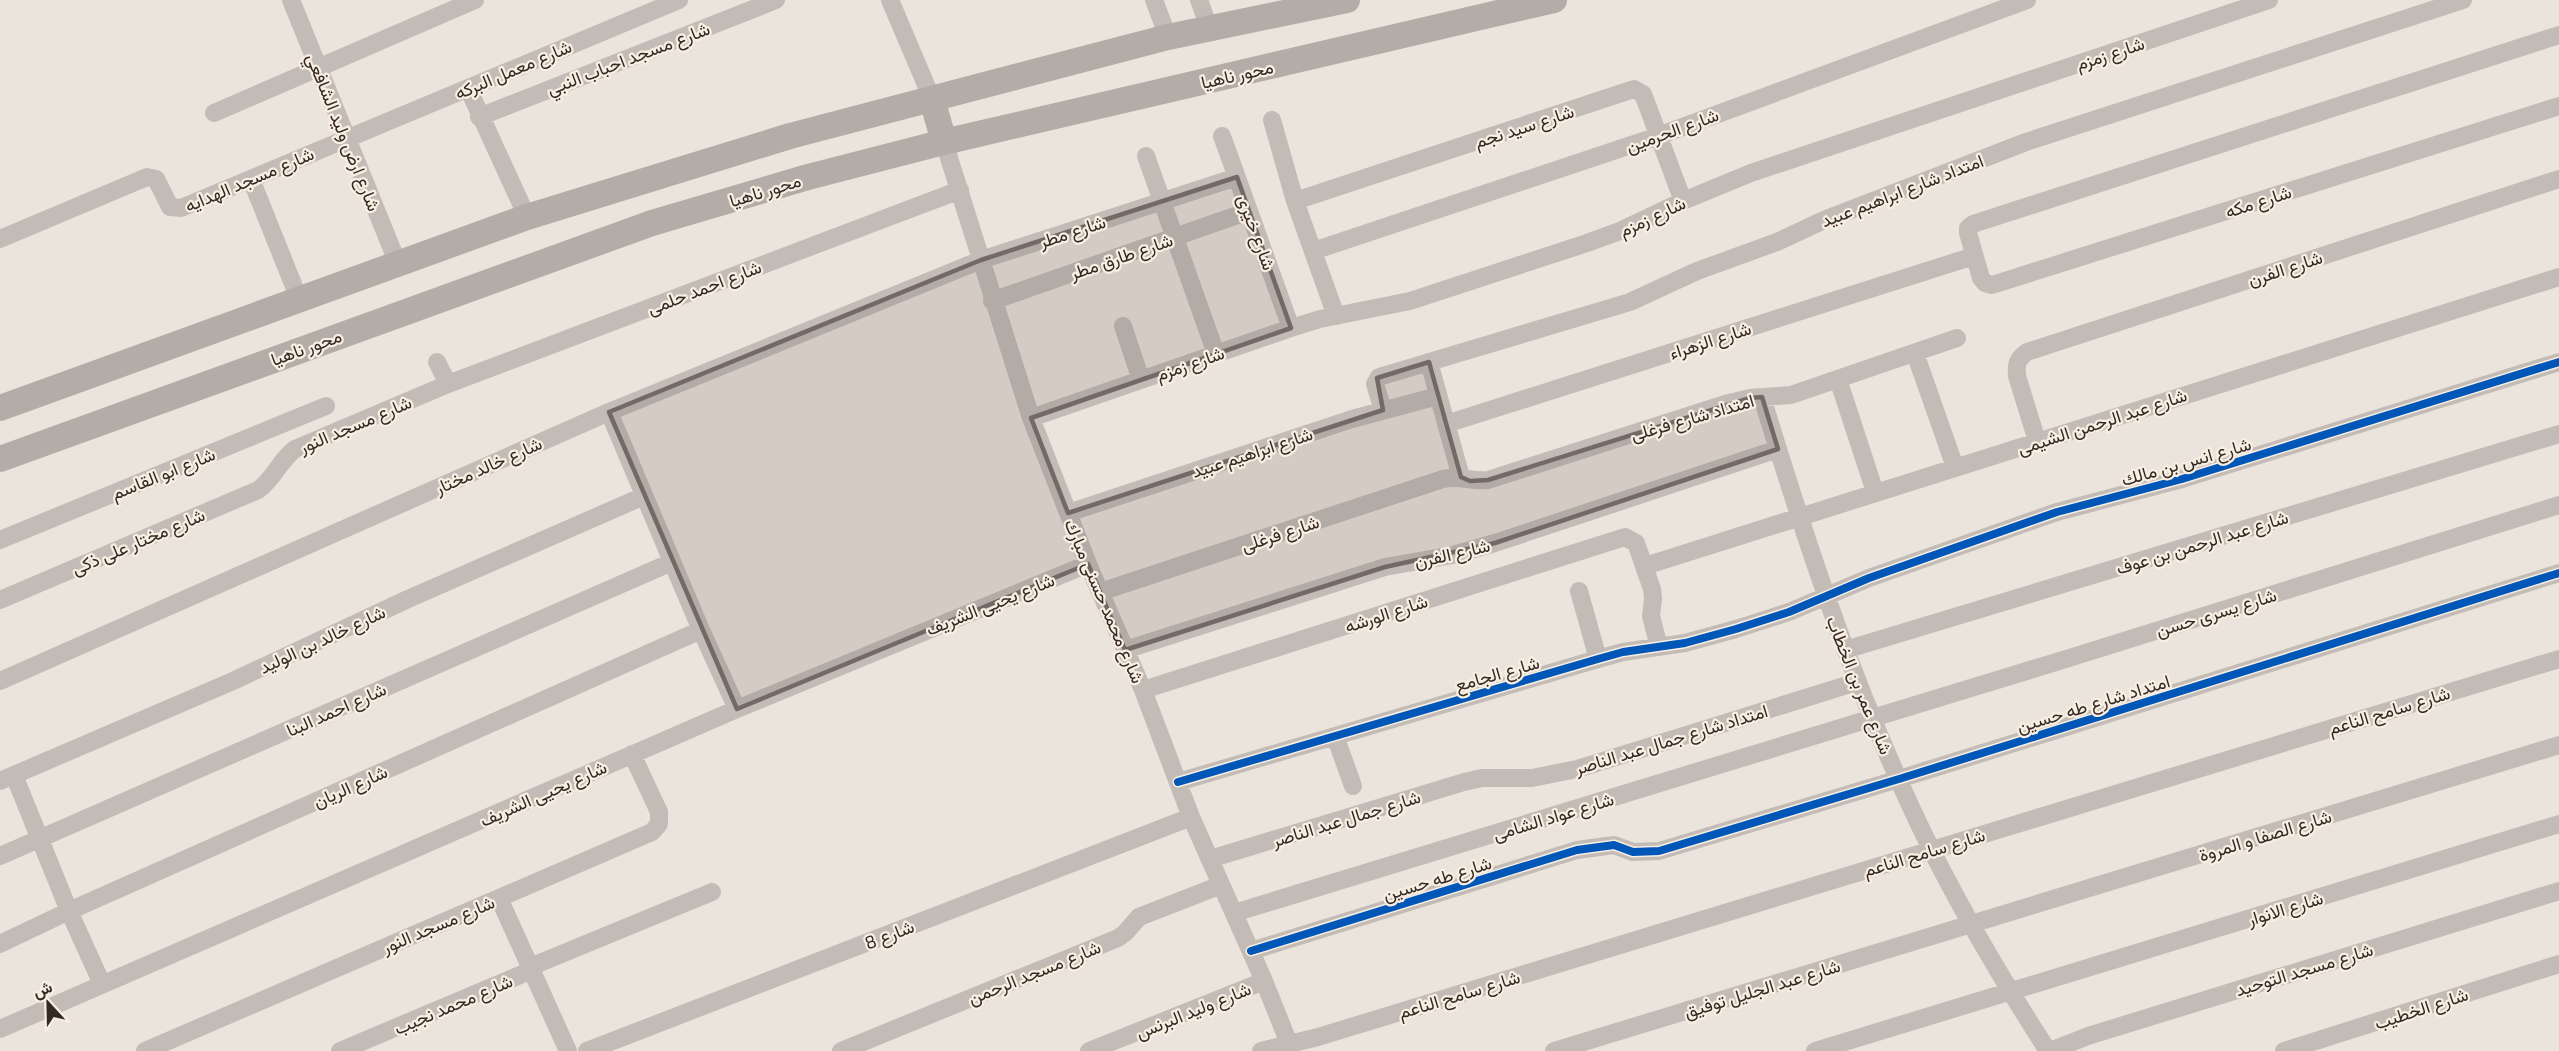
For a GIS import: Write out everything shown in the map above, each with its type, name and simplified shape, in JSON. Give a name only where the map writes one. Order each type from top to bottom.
[{"type":"main road","points":[[0,408],[527,217],[790,136],[1168,38],[1347,0]]},
{"type":"main road","name":"محور ناهيا","points":[[0,459],[652,223],[808,177],[944,142],[1554,0]]},
{"type":"main road","points":[[932,99],[944,142]]},
{"type":"street","name":"شارع ارض وليد الشافعي","points":[[291,0],[398,264]]},
{"type":"street","points":[[214,113],[475,0]]},
{"type":"street","name":"شارع معمل البركه","points":[[347,139],[679,0]]},
{"type":"street","name":"شارع مسجد احباب النبي","points":[[479,117],[776,0]]},
{"type":"street","points":[[890,0],[932,99]]},
{"type":"street","points":[[1154,0],[1168,38]]},
{"type":"street","points":[[1199,0],[1209,28]]},
{"type":"street","name":"شارع الحرمين","points":[[1313,251],[1658,136],[2027,0]]},
{"type":"street","name":"شارع زمزم","points":[[1031,418],[1291,328],[1410,301],[1565,250],[1620,231],[1683,201],[1777,164],[2269,0]]},
{"type":"street","name":"امتداد شارع ابراهيم عبيد","points":[[1383,410],[1375,384],[1377,378],[1630,302],[1697,271],[1777,242],[1824,220],[2026,142],[2463,0]]},
{"type":"street","points":[[1974,256],[1968,228],[1974,224],[2559,35]]},
{"type":"street","points":[[468,88],[479,117],[527,217]]},
{"type":"street","name":"شارع سيد نجم","points":[[1295,201],[1634,89],[1643,94],[1683,201]]},
{"type":"street","name":"شارع مكه","points":[[1974,256],[1984,283],[1992,285],[2559,106]]},
{"type":"street","points":[[1272,120],[1295,201],[1336,316]]},
{"type":"street","name":"شارع خيرى","points":[[1222,136],[1291,328]]},
{"type":"street","name":"شارع مسجد الهدايه","points":[[0,239],[147,177],[156,179],[167,204],[177,209],[347,139]]},
{"type":"street","name":"شارع محمد حسنى مبارك","points":[[944,142],[992,301],[1031,418],[1088,564],[1143,690],[1191,818],[1264,981],[1290,1048]]},
{"type":"street","points":[[1146,156],[1216,354]]},
{"type":"street","name":"شارع مطر","points":[[981,260],[1237,177]]},
{"type":"street","points":[[251,179],[299,299]]},
{"type":"street","name":"شارع الفرن","points":[[2037,441],[2017,376],[2016,365],[2027,352],[2559,179]]},
{"type":"street","name":"شارع احمد حلمى","points":[[448,384],[960,190]]},
{"type":"street","name":"شارع طارق مطر","points":[[992,301],[1249,211]]},
{"type":"street","name":"شارع الزهراء","points":[[1446,424],[1974,256]]},
{"type":"street","name":"شارع خالد مختار","points":[[0,681],[609,412],[981,260]]},
{"type":"street","name":"شارع عبد الرحمن الشيمى","points":[[1645,566],[2559,277]]},
{"type":"street","points":[[1123,326],[1141,380]]},
{"type":"street","name":"امتداد شارع فرغلى","points":[[1461,477],[1470,481],[1488,480],[1725,404],[1762,397],[1791,395],[1958,338]]},
{"type":"street","points":[[1915,353],[1955,467]]},
{"type":"street","points":[[437,362],[448,384]]},
{"type":"street","points":[[1429,362],[1461,477]]},
{"type":"street","name":"شارع انس بن مالك","points":[[1825,597],[1869,578],[2056,512],[2193,476],[2559,362]]},
{"type":"street","points":[[1838,379],[1875,492]]},
{"type":"street","name":"شارع مسجد النور","points":[[273,477],[281,461],[295,449],[448,384]]},
{"type":"street","name":"شارع ابراهيم عبيد","points":[[1068,513],[1383,410],[1438,396]]},
{"type":"street","name":"شارع عمر بن الخطاب","points":[[1762,397],[1825,597],[1872,719],[1932,850],[1971,925],[2010,992],[2049,1051]]},
{"type":"street","name":"شارع ابو القاسم","points":[[0,540],[326,406]]},
{"type":"street","points":[[609,412],[737,709]]},
{"type":"street","name":"شارع عبد الرحمن بن عوف","points":[[1845,650],[2559,434]]},
{"type":"street","name":"شارع الفرن","points":[[1125,650],[1385,567],[1453,555],[1496,543],[1778,449]]},
{"type":"street","name":"شارع مختار على ذكى","points":[[0,600],[252,492],[273,477]]},
{"type":"street","name":"شارع فرغلى","points":[[1100,592],[1443,479],[1461,477]]},
{"type":"street","name":"شارع خالد بن الوليد","points":[[7,778],[233,681],[408,599],[644,496]]},
{"type":"street","name":"شارع يسرى حسن","points":[[1872,719],[2559,506]]},
{"type":"street","name":"شارع الورشه","points":[[1143,690],[1620,538],[1629,538],[1636,543],[1645,566]]},
{"type":"street","name":"شارع احمد البنا","points":[[0,856],[672,562]]},
{"type":"street","name":"شارع يحيى الشريف","points":[[0,1029],[737,709],[1088,564]]},
{"type":"street","points":[[1645,566],[1652,589],[1651,616],[1659,647]]},
{"type":"street","name":"امتداد شارع طه حسين","points":[[1633,852],[1659,851],[1899,780],[2559,573]]},
{"type":"street","points":[[1580,591],[1598,659]]},
{"type":"street","name":"شارع الجامع","points":[[1178,783],[1623,652],[1710,637],[1790,612],[1825,597]]},
{"type":"street","name":"شارع الريان","points":[[0,944],[69,910],[701,630]]},
{"type":"street","name":"شارع سامح الناعم","points":[[1261,1051],[1290,1048],[2559,658]]},
{"type":"street","name":"امتداد شارع جمال عبد الناصر","points":[[1482,778],[1532,778],[1577,769],[1857,682]]},
{"type":"street","name":"شارع عواد الشامى","points":[[1234,913],[1872,719]]},
{"type":"street","points":[[1335,736],[1353,786]]},
{"type":"street","name":"شارع الصفا و المروة","points":[[1971,925],[2559,745]]},
{"type":"street","name":"شارع مسجد النور","points":[[145,1051],[656,829],[659,824],[659,812],[632,754]]},
{"type":"street","points":[[7,778],[40,839],[102,984]]},
{"type":"street","name":"شارع جمال عبد الناصر","points":[[1210,859],[1482,778]]},
{"type":"street","name":"شارع 8","points":[[587,1051],[1191,818]]},
{"type":"street","name":"شارع الانوار","points":[[1815,1051],[2559,824]]},
{"type":"street","name":"شارع طه حسين","points":[[1251,951],[1577,850],[1614,845],[1633,852]]},
{"type":"street","name":"شارع مسجد الرحمن","points":[[841,1051],[1118,938],[1139,917],[1221,885]]},
{"type":"street","name":"شارع مسجد التوحيد","points":[[2049,1051],[2140,1019],[2559,891]]},
{"type":"street","name":"شارع محمد نجيب","points":[[340,1051],[712,892]]},
{"type":"street","points":[[499,898],[568,1051]]},
{"type":"street","name":"شارع عبد الجليل توفيق","points":[[1554,1051],[1971,925]]},
{"type":"street","name":"شارع الخطيب","points":[[2284,1051],[2559,964]]},
{"type":"street","name":"شارع وليد البرنس","points":[[1089,1051],[1264,981]]},
{"type":"highlighted area","points":[[1237,177],[1291,328],[1031,418],[1068,513],[1383,410],[1377,378],[1429,362],[1461,477],[1470,481],[1488,480],[1750,398],[1762,397],[1778,449],[1495,543],[1385,567],[1125,650],[1088,564],[737,709],[609,412],[981,260]]},
{"type":"cycle path","points":[[1178,782],[1623,652],[1685,643],[1736,629],[1789,612],[1869,578],[2057,512],[2182,479],[2559,362]]},
{"type":"cycle path","points":[[1251,951],[1577,850],[1614,845],[1633,852],[1659,851],[1899,779],[2559,573]]}]
